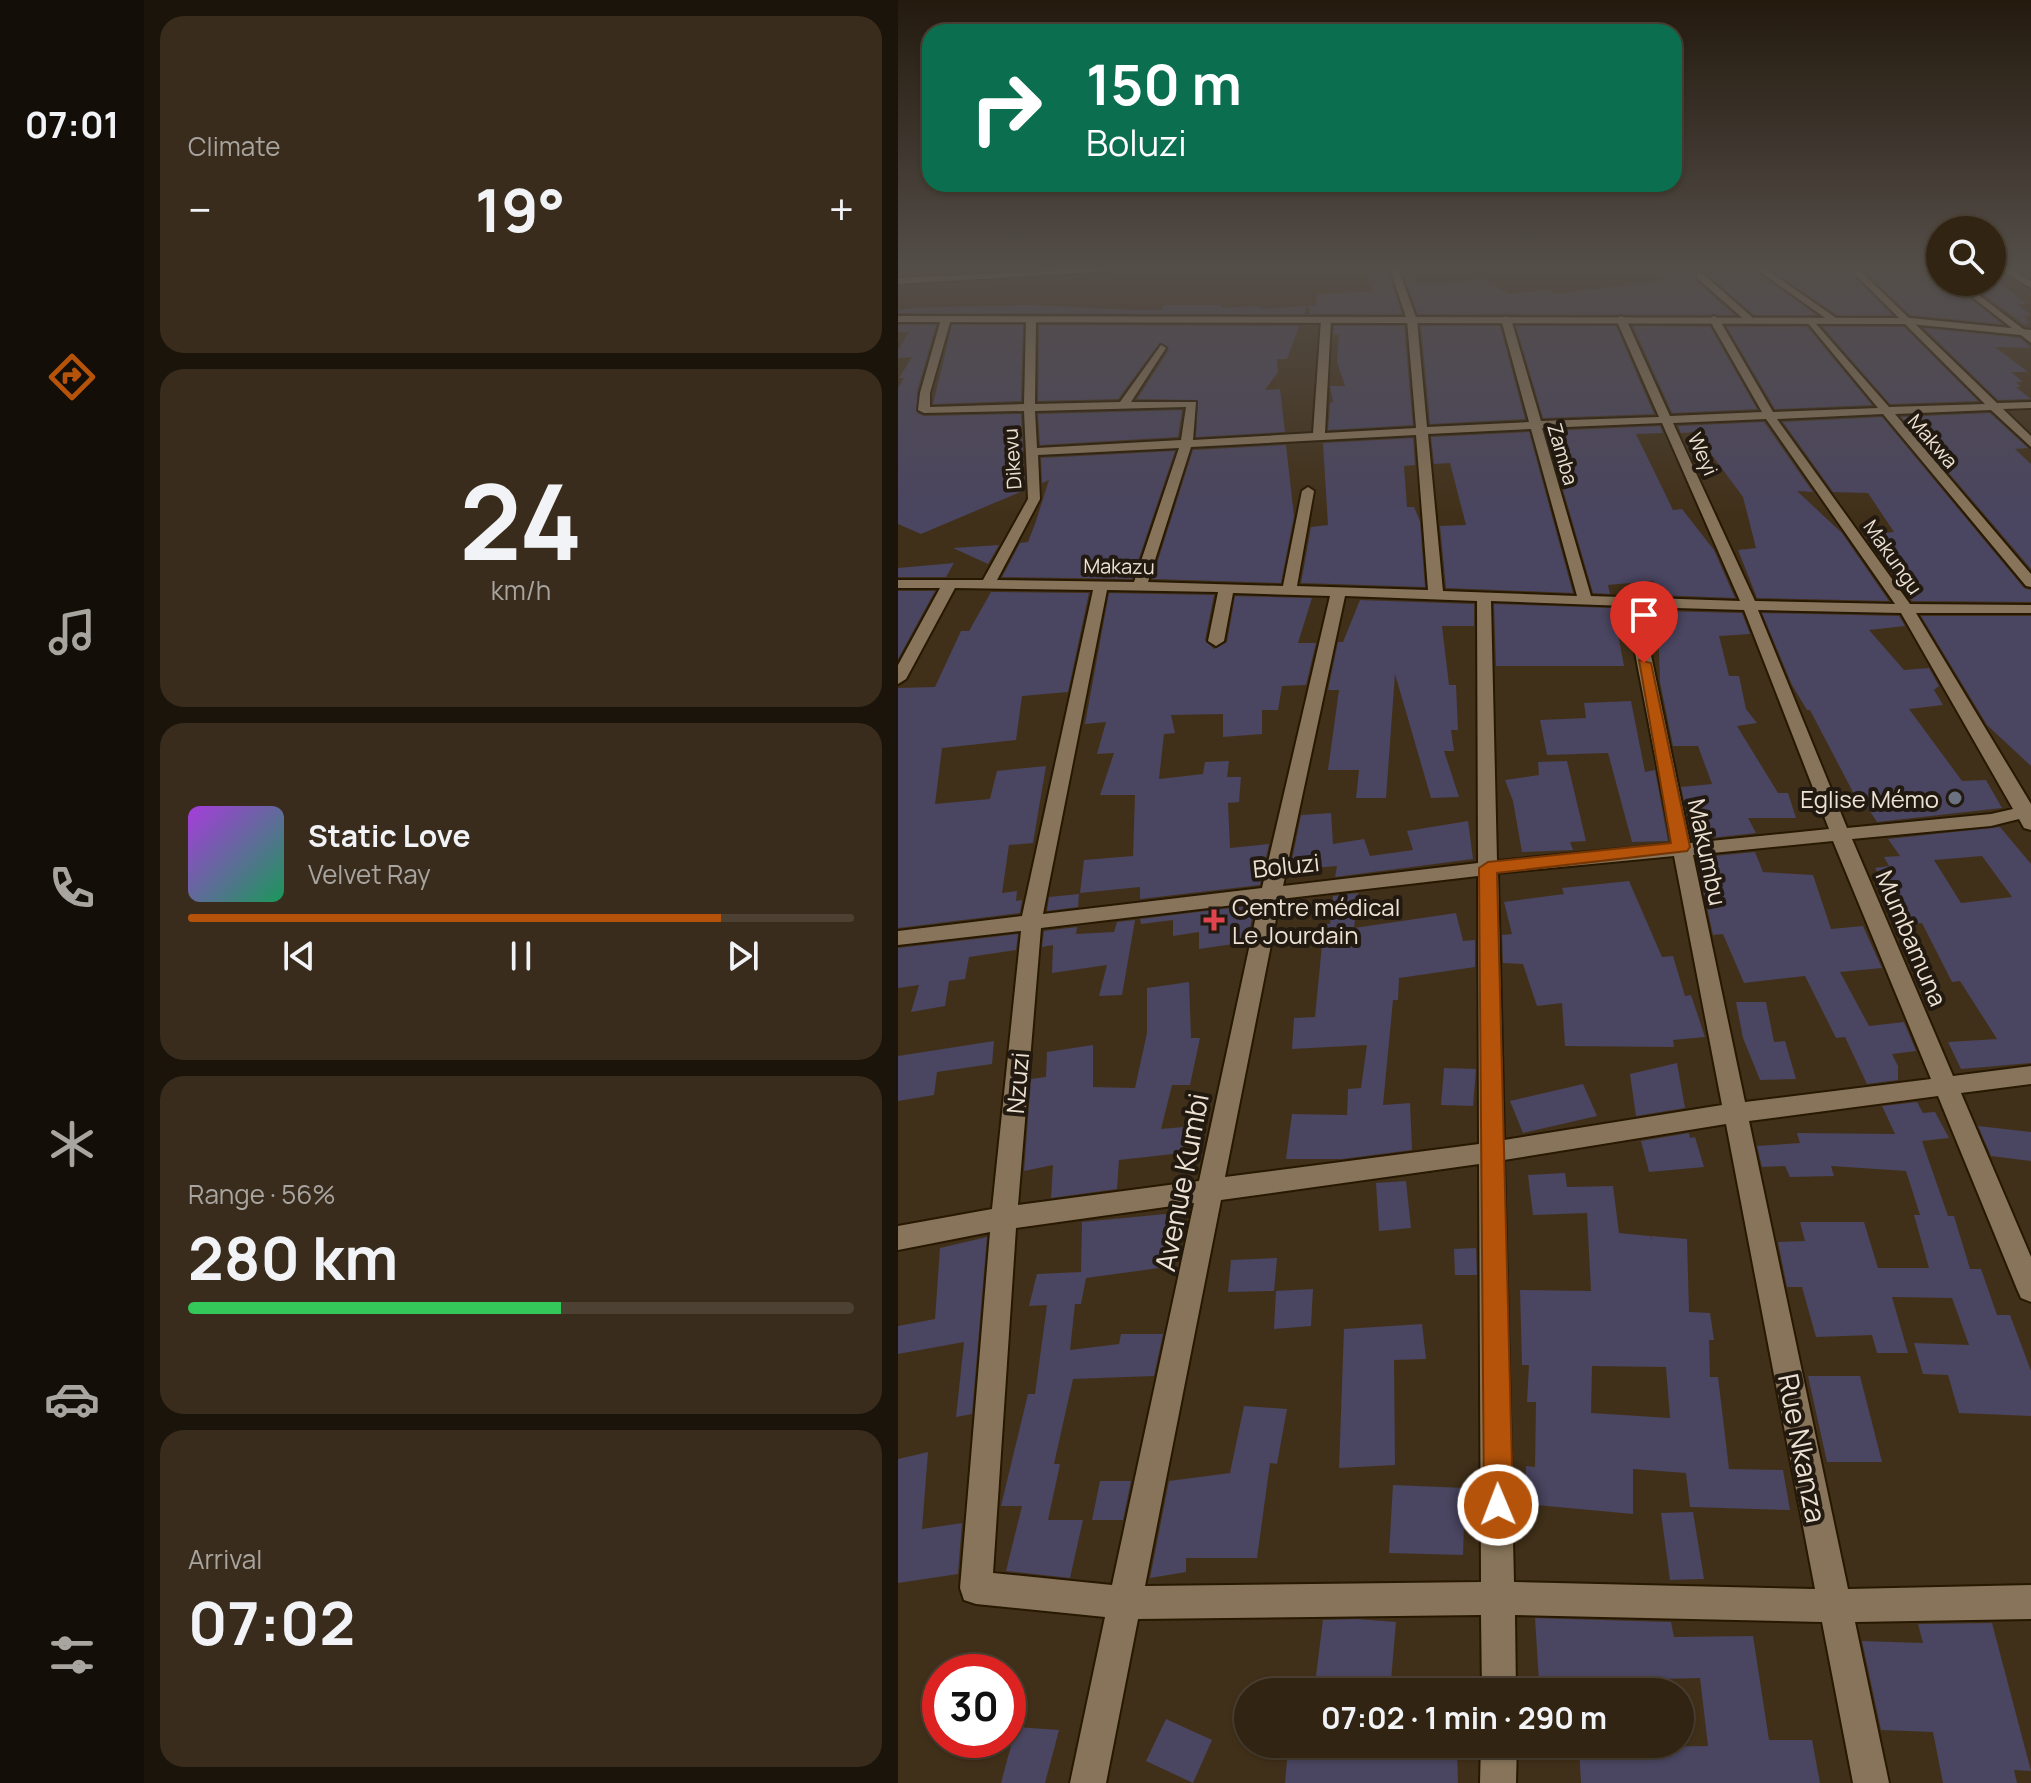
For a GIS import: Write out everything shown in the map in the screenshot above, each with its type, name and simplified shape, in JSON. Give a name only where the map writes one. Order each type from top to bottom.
[{"type":"street","points":[[937,349],[925,393],[924,410],[1192,404],[1187,441],[1140,585]]},
{"type":"street","name":"Dikevu","points":[[988,584],[1034,499],[1030,452],[1030,349]]},
{"type":"street","points":[[1124,404],[1160,349]]},
{"type":"street","points":[[1319,435],[1324,349]]},
{"type":"street","points":[[1414,349],[1436,597]]},
{"type":"street","name":"Zamba","points":[[1514,349],[1585,599]]},
{"type":"street","name":"Weyi","points":[[1634,349],[1749,605]]},
{"type":"street","name":"Makungu","points":[[1731,349],[1770,416],[1906,609],[2028,815]]},
{"type":"street","name":"Makwa","points":[[1834,349],[2031,583]]},
{"type":"street","points":[[1938,349],[2031,443]]},
{"type":"street","points":[[1030,452],[1419,430],[2031,405]]},
{"type":"street","points":[[1289,592],[1308,491]]},
{"type":"street","name":"Makazu","points":[[898,584],[1140,585],[1436,597],[1906,609],[2031,609]]},
{"type":"street","points":[[898,679],[950,584]]},
{"type":"street","name":"Nzuzi","points":[[1101,585],[1032,919],[1004,1218],[976,1588],[1126,1603]]},
{"type":"street","points":[[1216,641],[1226,589]]},
{"type":"street","name":"Avenue Kumbi","points":[[1088,1783],[1271,893],[1338,594]]},
{"type":"street","points":[[1484,598],[1501,1598],[1499,1678]]},
{"type":"street","name":"Makumbu","points":[[1632,601],[1736,1113]]},
{"type":"street","name":"Mumbamuna","points":[[1749,605],[1840,834],[2031,1289]]},
{"type":"street","name":"Boluzi","points":[[898,938],[1032,919],[1488,868],[2028,815]]},
{"type":"street","points":[[898,1238],[1004,1218],[1493,1152],[1736,1113],[2031,1075]]},
{"type":"street","name":"Rue Nkanza","points":[[1736,1113],[1871,1783]]},
{"type":"street","points":[[1126,1603],[1501,1598],[1835,1606],[2031,1602]]},
{"type":"street","points":[[1498,1783],[1499,1758]]},
{"type":"building","points":[[929,349],[917,392],[917,413],[924,416],[1021,414],[1025,490],[921,534],[898,524],[898,388],[904,378],[899,378],[912,357],[898,358],[898,350]]},
{"type":"building","points":[[946,349],[1022,349],[1021,401],[933,404]]},
{"type":"building","points":[[1039,349],[1155,349],[1118,399],[1038,401]]},
{"type":"building","points":[[1291,349],[1287,359],[1277,359],[1278,372],[1265,390],[1280,389],[1285,432],[1196,437],[1198,400],[1137,399],[1169,350]]},
{"type":"building","points":[[1338,349],[1406,349],[1413,425],[1328,430],[1330,403],[1333,402],[1330,386],[1345,386],[1337,362]]},
{"type":"building","points":[[1423,349],[1506,349],[1525,419],[1430,424]]},
{"type":"building","points":[[1523,349],[1626,349],[1654,414],[1543,418]]},
{"type":"building","points":[[1643,349],[1723,349],[1757,409],[1672,413]]},
{"type":"building","points":[[1740,349],[1826,349],[1872,405],[1775,409]]},
{"type":"building","points":[[1842,349],[1926,349],[1978,401],[1890,404]]},
{"type":"building","points":[[1946,349],[1998,349],[2028,372],[2011,372],[2023,382],[2016,382],[2021,387],[2016,387],[2031,399],[1998,400]]},
{"type":"building","points":[[1182,410],[1178,437],[1040,445],[1038,414]]},
{"type":"building","points":[[1990,413],[2028,448],[2015,449],[2031,464],[2031,569],[1901,417]]},
{"type":"building","points":[[1882,417],[2024,588],[2031,590],[2031,602],[1912,601],[1864,535],[1894,532],[1868,493],[1833,492],[1783,422]]},
{"type":"building","points":[[1764,422],[1813,492],[1797,491],[1842,533],[1889,601],[1757,598],[1738,550],[1756,548],[1743,497],[1695,432],[1681,433],[1678,426]]},
{"type":"building","points":[[1660,426],[1663,433],[1636,434],[1673,510],[1682,509],[1714,550],[1735,598],[1656,595],[1653,581],[1608,585],[1610,594],[1593,593],[1546,431]]},
{"type":"building","points":[[1529,432],[1573,593],[1446,588],[1440,526],[1466,525],[1450,463],[1434,464],[1431,437]]},
{"type":"building","points":[[1413,438],[1415,465],[1404,466],[1407,507],[1414,507],[1420,521],[1425,587],[1301,583],[1311,527],[1328,525],[1323,443]]},
{"type":"building","points":[[1286,445],[1294,516],[1281,583],[1152,579],[1193,450]]},
{"type":"building","points":[[1175,451],[1132,579],[1002,577],[1020,543],[1028,542],[1035,524],[1049,480],[1042,483],[1041,458]]},
{"type":"building","points":[[999,545],[988,564],[953,548]]},
{"type":"building","points":[[954,563],[946,577],[898,577],[898,568]]},
{"type":"building","points":[[898,591],[935,591],[898,659]]},
{"type":"building","points":[[991,592],[1089,593],[1068,692],[1022,696],[1016,740],[942,748],[935,804],[990,799],[997,771],[1046,766],[1033,843],[1009,845],[1002,893],[1017,891],[1016,901],[1022,900],[1020,913],[898,928],[898,688],[935,687],[961,631],[969,631]]},
{"type":"building","points":[[1109,593],[1214,595],[1205,640],[1214,649],[1227,642],[1235,596],[1312,598],[1298,643],[1316,643],[1306,685],[1282,686],[1278,710],[1262,710],[1262,734],[1223,737],[1223,714],[1171,715],[1175,733],[1164,734],[1159,779],[1203,774],[1205,762],[1229,761],[1227,777],[1241,777],[1239,802],[1228,803],[1230,848],[1269,844],[1260,885],[1140,899],[1140,887],[1080,893],[1084,860],[1133,856],[1135,795],[1100,795],[1114,753],[1097,754],[1106,722],[1085,724]]},
{"type":"building","points":[[1360,600],[1474,604],[1474,626],[1442,626],[1449,685],[1456,685],[1458,730],[1451,730],[1454,751],[1444,751],[1459,797],[1431,798],[1395,674],[1386,798],[1356,798],[1359,770],[1328,770],[1339,690],[1328,690],[1338,642],[1343,642]]},
{"type":"building","points":[[1494,604],[1613,608],[1624,666],[1496,666]]},
{"type":"building","points":[[1660,611],[1742,613],[1750,634],[1719,636],[1729,676],[1739,676],[1746,709],[1757,723],[1737,726],[1778,793],[1788,793],[1796,818],[1748,818],[1756,833],[1692,840],[1681,787],[1712,784],[1698,746],[1673,746],[1660,682],[1658,625],[1664,625]]},
{"type":"building","points":[[1762,613],[1899,616],[1905,626],[1869,630],[1904,670],[1929,668],[1939,686],[1934,690],[1943,705],[1909,709],[1962,781],[1986,780],[2002,808],[1877,822],[1860,796],[1855,796],[1810,710],[1807,710],[1792,685]]},
{"type":"building","points":[[1921,616],[2031,616],[2031,766],[1987,725]]},
{"type":"building","points":[[1631,701],[1645,772],[1655,770],[1668,841],[1632,842],[1608,753],[1547,755],[1540,720],[1586,718],[1584,703]]},
{"type":"building","points":[[1567,761],[1586,841],[1570,842],[1573,850],[1522,852],[1513,801],[1505,780],[1539,775],[1538,762]]},
{"type":"building","points":[[1331,813],[1333,844],[1364,839],[1370,856],[1413,850],[1407,831],[1468,821],[1473,859],[1335,877],[1337,866],[1290,870],[1301,815]]},
{"type":"building","points":[[2000,827],[2031,864],[2031,1063],[1961,1069],[1948,1042],[1997,1039],[1960,981],[1952,982],[1922,923],[1906,924],[1875,868],[1889,866],[1884,857],[1900,856],[1888,839]],"holes":[[[1982,856],[2012,897],[1961,903],[1934,860]]]},
{"type":"building","points":[[1755,852],[1763,872],[1813,875],[1831,929],[1863,926],[1882,968],[1840,972],[1869,1026],[1904,1022],[1916,1051],[1892,1054],[1898,1066],[1898,1080],[1867,1084],[1845,1037],[1836,1038],[1805,976],[1744,983],[1723,934],[1713,935],[1701,880],[1713,878],[1703,857]]},
{"type":"building","points":[[1629,881],[1662,957],[1673,956],[1685,996],[1691,995],[1705,1037],[1673,1040],[1674,1047],[1565,1046],[1562,1003],[1537,1006],[1523,964],[1503,963],[1502,935],[1512,934],[1504,902],[1564,894],[1562,888]]},
{"type":"building","points":[[1358,893],[1354,928],[1456,913],[1463,941],[1475,940],[1475,967],[1399,978],[1398,1000],[1393,1000],[1383,1105],[1410,1103],[1412,1150],[1342,1159],[1286,1159],[1292,1114],[1347,1115],[1348,1089],[1361,1088],[1367,1045],[1292,1049],[1294,1018],[1315,1017],[1324,924],[1330,924],[1333,896]]},
{"type":"building","points":[[1079,894],[1078,907],[1047,911],[1049,897]]},
{"type":"building","name":"Centre médical Le Jourdain","points":[[1255,905],[1247,942],[1199,949],[1199,932],[1173,936],[1173,920],[1141,924],[1140,919]]},
{"type":"building","points":[[1135,920],[1122,995],[1099,996],[1107,965],[1052,973],[1053,945],[1042,947],[1044,931],[1077,927],[1076,934],[1114,932],[1117,922]]},
{"type":"building","points":[[1018,934],[1016,950],[969,957],[965,979],[949,981],[945,1006],[911,1012],[919,985],[898,988],[898,948]]},
{"type":"building","points":[[1189,982],[1191,1038],[1200,1038],[1190,1085],[1172,1085],[1161,1129],[1184,1127],[1182,1153],[1119,1160],[1117,1189],[1051,1198],[1053,1165],[1024,1171],[1031,1079],[1046,1077],[1047,1052],[1093,1045],[1093,1087],[1135,1088],[1147,1033],[1147,988]]},
{"type":"building","points":[[1736,1002],[1766,1002],[1774,1042],[1785,1041],[1796,1079],[1760,1080],[1743,1038]]},
{"type":"building","points":[[994,1041],[992,1064],[937,1072],[934,1095],[898,1101],[898,1056]]},
{"type":"building","points":[[1677,1063],[1685,1108],[1636,1116],[1630,1074]]},
{"type":"building","points":[[1444,1068],[1476,1069],[1473,1106],[1441,1105]]},
{"type":"building","points":[[1583,1084],[1597,1116],[1523,1133],[1510,1101]]},
{"type":"building","points":[[1917,1102],[1923,1113],[1935,1112],[1949,1138],[1922,1141],[1948,1216],[1954,1216],[1970,1269],[1981,1269],[1997,1315],[2010,1315],[2031,1371],[2031,1416],[1959,1413],[1948,1375],[1923,1374],[1914,1343],[1969,1345],[1952,1298],[1892,1297],[1908,1353],[1877,1353],[1872,1335],[1816,1337],[1802,1287],[1787,1287],[1778,1242],[1805,1241],[1800,1222],[1864,1222],[1878,1268],[1929,1268],[1914,1215],[1920,1215],[1906,1171],[1831,1166],[1834,1176],[1790,1177],[1785,1166],[1762,1167],[1757,1146],[1800,1143],[1797,1133],[1895,1134],[1882,1106]]},
{"type":"building","points":[[1978,1126],[2031,1132],[2031,1161],[1991,1156]]},
{"type":"building","points":[[1689,1133],[1690,1138],[1695,1137],[1704,1167],[1649,1172],[1641,1141]]},
{"type":"building","points":[[1565,1173],[1567,1187],[1613,1186],[1619,1233],[1650,1236],[1652,1240],[1651,1236],[1687,1239],[1689,1312],[1710,1313],[1714,1340],[1709,1340],[1710,1377],[1718,1377],[1729,1469],[1783,1470],[1790,1510],[1690,1507],[1686,1473],[1633,1469],[1633,1514],[1525,1504],[1526,1466],[1535,1467],[1536,1402],[1527,1402],[1529,1365],[1522,1365],[1520,1290],[1591,1291],[1587,1213],[1533,1215],[1528,1175]],"holes":[[[1592,1366],[1666,1367],[1670,1418],[1591,1413]]]},
{"type":"building","points":[[1406,1181],[1411,1228],[1379,1231],[1376,1183]]},
{"type":"building","points":[[1176,1213],[1174,1266],[1086,1278],[1081,1304],[1075,1304],[1070,1350],[1119,1344],[1121,1334],[1163,1334],[1154,1376],[1073,1379],[1054,1464],[1060,1464],[1048,1520],[1083,1520],[1070,1578],[1006,1571],[1022,1506],[1001,1506],[1028,1394],[1035,1394],[1047,1305],[1029,1306],[1037,1274],[1081,1272],[1082,1222]]},
{"type":"building","points":[[987,1237],[972,1414],[956,1417],[964,1342],[898,1354],[898,1326],[935,1319],[940,1248]]},
{"type":"building","points":[[1476,1248],[1477,1275],[1455,1275],[1454,1249]]},
{"type":"building","points":[[1277,1258],[1274,1291],[1228,1292],[1231,1260]]},
{"type":"building","points":[[1313,1289],[1311,1326],[1274,1329],[1276,1291]]},
{"type":"building","points":[[1422,1324],[1426,1359],[1394,1360],[1395,1465],[1339,1468],[1344,1329]]},
{"type":"building","points":[[1808,1376],[1860,1376],[1882,1462],[1827,1462]]},
{"type":"building","points":[[1244,1406],[1287,1409],[1277,1464],[1270,1463],[1257,1558],[1186,1558],[1186,1572],[1150,1578],[1169,1481],[1230,1473]]},
{"type":"building","points":[[928,1452],[922,1529],[962,1523],[958,1574],[898,1583],[898,1459]]},
{"type":"building","points":[[1100,1481],[1131,1481],[1123,1520],[1092,1520]]},
{"type":"building","points":[[1393,1485],[1465,1488],[1463,1555],[1389,1553]]},
{"type":"building","points":[[1693,1512],[1704,1579],[1670,1580],[1661,1513]]},
{"type":"building","points":[[1535,1618],[1671,1622],[1674,1637],[1753,1636],[1769,1740],[1812,1740],[1820,1783],[1581,1783],[1580,1758],[1694,1758],[1694,1746],[1708,1746],[1700,1678],[1539,1678]]},
{"type":"building","points":[[1323,1620],[1396,1622],[1391,1678],[1316,1678]]},
{"type":"building","points":[[1992,1623],[2031,1771],[2014,1770],[2017,1783],[1943,1783],[1933,1732],[1881,1730],[1862,1641],[1923,1643],[1918,1624]]},
{"type":"building","points":[[1166,1719],[1212,1740],[1193,1783],[1146,1761]]},
{"type":"building","points":[[1026,1728],[1059,1730],[1045,1783],[1001,1783],[1008,1758],[1026,1758]]},
{"type":"building","points":[[1457,1758],[1458,1783],[1285,1783],[1287,1760]]},
{"type":"place","name":"Eglise Mémo","points":[[1955,798]]},
{"type":"place","name":"Centre médical Le Jourdain","points":[[1214,920]]},
{"type":"route","points":[[1498,1505],[1488,868],[1681,847],[1644,663]]}]
